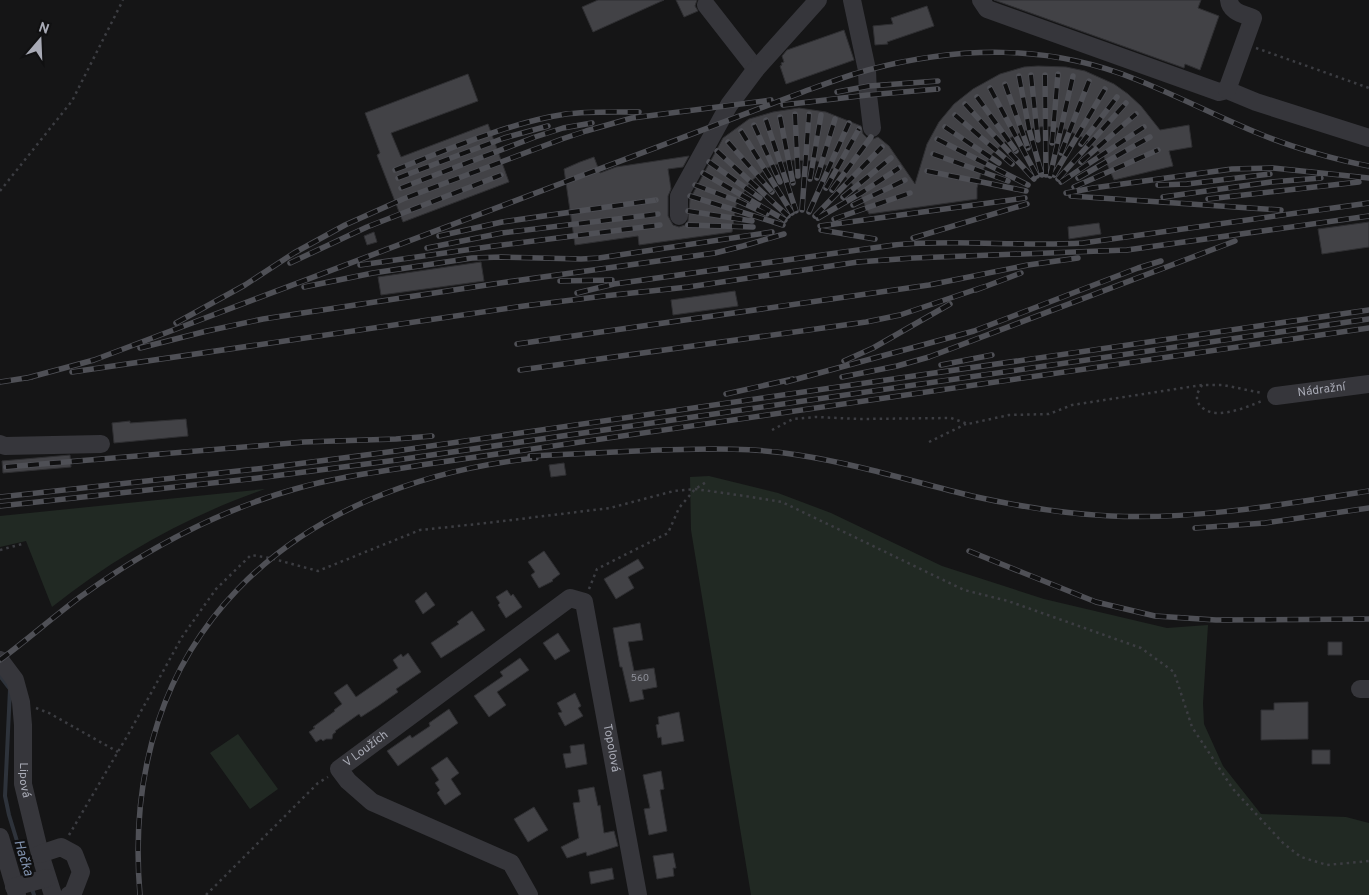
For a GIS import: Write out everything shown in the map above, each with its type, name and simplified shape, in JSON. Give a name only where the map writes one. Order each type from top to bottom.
[{"type":"street","points":[[679,216],[679,196],[729,105],[756,68],[818,0]]},
{"type":"street","points":[[852,0],[867,70],[872,128]]},
{"type":"street","points":[[981,0],[987,9],[1219,92],[1227,90],[1256,102],[1369,138]]},
{"type":"street","points":[[1227,90],[1253,18],[1233,10],[1229,6],[1229,0]]},
{"type":"street","points":[[706,5],[756,68]]},
{"type":"street","name":"Nádražní","points":[[1276,396],[1369,384]]},
{"type":"street","points":[[0,444],[5,446],[101,444]]},
{"type":"street","name":"V Loužích","points":[[529,895],[511,863],[372,802],[348,781],[339,769],[570,598],[584,602]]},
{"type":"street","name":"Topolová","points":[[584,602],[638,895]]},
{"type":"street","name":"Lipová","points":[[0,660],[15,680],[21,702],[23,784],[40,854],[53,895]]},
{"type":"street","points":[[0,837],[15,891],[47,878]]},
{"type":"street","points":[[40,854],[61,848],[74,854],[81,872],[73,893],[69,895]]},
{"type":"path","points":[[0,192],[72,100],[123,0]]},
{"type":"path","points":[[1243,44],[1369,88]]},
{"type":"path","points":[[929,442],[968,424],[1009,415],[1049,414],[1072,405],[1202,385],[1223,385],[1276,396]]},
{"type":"path","points":[[1202,385],[1197,394],[1197,401],[1205,411],[1211,412],[1232,411],[1276,396]]},
{"type":"path","points":[[772,430],[793,419],[816,417],[859,419],[951,418],[968,424]]},
{"type":"path","points":[[584,602],[597,569],[668,533],[679,508],[695,490],[708,481]]},
{"type":"path","points":[[61,848],[118,752],[182,637],[216,589],[251,555],[318,571],[420,530],[610,508],[674,491],[695,490],[782,502],[964,590],[1008,601],[1142,648],[1174,672],[1192,727],[1233,789],[1283,843],[1301,857],[1327,865],[1369,861]]},
{"type":"path","points":[[0,550],[22,544]]},
{"type":"path","points":[[21,702],[49,713],[118,752]]},
{"type":"path","points":[[206,895],[318,783],[339,769]]},
{"type":"shaded area","points":[[709,476],[778,493],[831,513],[942,566],[1044,599],[1167,628],[1208,625],[1203,703],[1204,724],[1223,766],[1261,814],[1346,817],[1369,823],[1369,895],[751,895],[691,530],[690,477]]},
{"type":"shaded area","points":[[265,489],[207,512],[153,539],[127,554],[52,607],[26,541],[0,547],[0,516]]},
{"type":"shaded area","points":[[238,734],[278,789],[250,809],[210,753]]},
{"type":"building","points":[[598,0],[664,0],[593,32],[582,7]]},
{"type":"building","points":[[676,0],[697,0],[695,6],[698,11],[684,17]]},
{"type":"building","points":[[994,0],[1201,0],[1198,8],[1219,16],[1200,70],[1185,64],[1184,68]]},
{"type":"building","points":[[927,6],[934,26],[887,42],[888,44],[875,45],[873,26],[893,24],[891,18]]},
{"type":"building","points":[[844,30],[854,60],[786,84],[780,66],[784,62],[782,56],[787,50]]},
{"type":"building","points":[[1024,67],[1066,67],[1085,71],[1114,84],[1141,106],[1160,130],[1189,125],[1192,147],[1169,151],[1173,166],[1114,180],[1104,157],[1086,139],[1065,129],[1046,126],[1034,128],[1023,131],[1008,139],[992,154],[981,173],[977,188],[977,199],[869,214],[858,190],[842,173],[817,161],[793,160],[767,168],[750,182],[736,205],[732,232],[639,245],[638,236],[575,245],[564,169],[580,162],[594,157],[600,173],[616,167],[689,156],[683,167],[668,169],[671,189],[668,196],[668,216],[673,225],[679,227],[685,225],[688,221],[690,199],[723,138],[749,119],[773,112],[799,108],[826,112],[861,126],[863,134],[867,138],[873,139],[878,137],[889,146],[915,184],[927,144],[939,122],[954,104],[973,89],[1000,74]]},
{"type":"building","points":[[468,74],[478,101],[391,133],[401,157],[488,124],[509,182],[403,222],[377,155],[380,153],[365,113]]},
{"type":"building","points":[[1369,222],[1369,247],[1322,254],[1318,229]]},
{"type":"building","points":[[1099,223],[1101,234],[1069,239],[1068,227]]},
{"type":"building","points":[[374,232],[377,242],[367,245],[364,236]]},
{"type":"building","points":[[481,262],[484,281],[381,295],[378,277]]},
{"type":"building","points":[[735,291],[738,306],[673,315],[671,300]]},
{"type":"building","points":[[186,419],[188,436],[114,443],[112,423]]},
{"type":"building","points":[[70,455],[71,467],[3,473],[2,461]]},
{"type":"building","points":[[564,463],[566,475],[551,477],[549,465]]},
{"type":"building","points":[[544,551],[560,574],[553,581],[539,588],[531,575],[535,572],[528,562]]},
{"type":"building","points":[[638,559],[644,568],[628,577],[634,588],[616,599],[604,579]]},
{"type":"building","points":[[507,590],[511,596],[513,594],[522,607],[506,618],[498,605],[500,603],[496,597]]},
{"type":"building","points":[[426,592],[435,605],[423,614],[415,601]]},
{"type":"building","points":[[472,611],[485,630],[441,658],[431,643],[459,624],[457,622]]},
{"type":"building","points":[[640,623],[643,640],[628,642],[634,671],[654,668],[657,687],[642,690],[644,699],[630,702],[622,667],[620,667],[613,628]]},
{"type":"building","points":[[558,633],[570,651],[555,660],[543,643]]},
{"type":"building","points":[[1328,642],[1342,642],[1342,655],[1328,655]]},
{"type":"building","points":[[408,653],[421,672],[396,689],[398,692],[378,706],[361,717],[359,714],[335,731],[332,739],[323,741],[321,739],[316,742],[309,732],[342,704],[334,693],[347,684],[356,697],[398,668],[393,660],[401,654],[403,657]]},
{"type":"building","points":[[520,658],[529,670],[497,692],[506,705],[489,717],[474,696],[503,676],[500,672]]},
{"type":"building","points":[[575,693],[581,706],[578,708],[583,716],[565,726],[558,713],[562,712],[557,703]]},
{"type":"building","points":[[1308,702],[1308,739],[1261,740],[1261,710],[1274,710],[1274,703]]},
{"type":"building","points":[[449,709],[458,723],[398,766],[387,751],[410,735],[412,738],[430,726],[429,723]]},
{"type":"building","points":[[679,712],[684,741],[662,745],[661,737],[658,738],[656,725],[659,724],[658,717]]},
{"type":"building","points":[[584,744],[587,764],[566,768],[563,754],[571,753],[570,746]]},
{"type":"building","points":[[1312,750],[1330,750],[1330,764],[1312,764]]},
{"type":"building","points":[[447,757],[459,773],[451,779],[461,794],[445,805],[437,793],[440,790],[435,783],[439,780],[431,768]]},
{"type":"building","points":[[661,771],[664,789],[660,790],[667,831],[649,835],[644,809],[650,808],[643,775]]},
{"type":"building","points":[[594,787],[598,806],[600,805],[604,833],[614,831],[618,846],[587,856],[586,852],[567,858],[561,847],[579,838],[573,803],[580,802],[578,790]]},
{"type":"building","points":[[534,807],[548,830],[528,842],[514,819]]},
{"type":"building","points":[[673,853],[676,868],[673,868],[674,876],[657,879],[653,856]]},
{"type":"building","points":[[612,868],[614,879],[591,884],[589,872]]},
{"type":"waterway","name":"Hačka","points":[[0,676],[10,689],[5,796],[28,877]]},
{"type":"waterway","name":"Hačka","points":[[31,886],[34,895]]},
{"type":"railway","points":[[27,378],[94,360],[836,80],[868,70],[936,56],[1003,52],[1069,59],[1135,79],[1272,139],[1314,153],[1369,166]]},
{"type":"railway","points":[[1052,143],[1058,74]]},
{"type":"railway","points":[[1031,75],[1038,140]]},
{"type":"railway","points":[[1045,75],[1046,175]]},
{"type":"railway","points":[[1019,76],[1029,129],[1042,175]]},
{"type":"railway","points":[[1050,176],[1073,76]]},
{"type":"railway","points":[[837,92],[869,86],[938,81]]},
{"type":"railway","points":[[1061,153],[1089,81]]},
{"type":"railway","points":[[1005,84],[1028,148]]},
{"type":"railway","points":[[990,88],[1037,176]]},
{"type":"railway","points":[[783,105],[938,89]]},
{"type":"railway","points":[[1054,175],[1105,89]]},
{"type":"railway","points":[[977,97],[1016,151]]},
{"type":"railway","points":[[1081,144],[1117,97]]},
{"type":"railway","points":[[176,323],[245,285],[294,253],[345,225],[403,199],[562,139],[632,118],[771,100]]},
{"type":"railway","points":[[1058,179],[1126,103]]},
{"type":"railway","points":[[965,104],[1034,179]]},
{"type":"railway","points":[[395,170],[500,130],[544,118],[584,112],[639,112]]},
{"type":"railway","points":[[795,114],[798,176]]},
{"type":"railway","points":[[802,210],[809,114]]},
{"type":"railway","points":[[1081,162],[1136,114]]},
{"type":"railway","points":[[810,179],[821,115]]},
{"type":"railway","points":[[955,115],[1012,164]]},
{"type":"railway","points":[[780,117],[793,183]]},
{"type":"railway","points":[[817,178],[835,119]]},
{"type":"railway","points":[[766,120],[796,211]]},
{"type":"railway","points":[[401,188],[535,137],[563,128],[592,123]]},
{"type":"railway","points":[[809,212],[849,123]]},
{"type":"railway","points":[[754,125],[780,182]]},
{"type":"railway","points":[[398,178],[504,138],[548,126]]},
{"type":"railway","points":[[945,127],[999,163]]},
{"type":"railway","points":[[1061,182],[1144,127]]},
{"type":"railway","points":[[826,188],[859,129]]},
{"type":"railway","points":[[741,131],[792,213]]},
{"type":"railway","points":[[832,190],[871,137]]},
{"type":"railway","points":[[1078,178],[1150,137]]},
{"type":"railway","points":[[937,139],[1028,185]]},
{"type":"railway","points":[[728,142],[772,192]]},
{"type":"railway","points":[[815,216],[882,147]]},
{"type":"railway","points":[[1074,187],[1158,150]]},
{"type":"railway","points":[[717,151],[788,216]]},
{"type":"railway","points":[[933,154],[1008,181]]},
{"type":"railway","points":[[843,197],[891,158]]},
{"type":"railway","points":[[709,162],[760,198]]},
{"type":"railway","points":[[818,218],[899,168]]},
{"type":"railway","points":[[1066,193],[1232,169],[1273,168],[1369,178]]},
{"type":"railway","points":[[927,171],[1026,191]]},
{"type":"railway","points":[[703,173],[785,220]]},
{"type":"railway","points":[[1158,185],[1187,184],[1270,174]]},
{"type":"railway","points":[[290,263],[367,227],[501,175]]},
{"type":"railway","points":[[1163,197],[1271,182],[1321,178]]},
{"type":"railway","points":[[853,205],[905,180]]},
{"type":"railway","points":[[1208,199],[1359,182]]},
{"type":"railway","points":[[695,185],[767,214]]},
{"type":"railway","points":[[834,219],[910,193]]},
{"type":"railway","points":[[690,196],[783,225]]},
{"type":"railway","points":[[1071,196],[1281,210]]},
{"type":"railway","points":[[820,226],[1025,198]]},
{"type":"railway","points":[[439,236],[502,222],[656,200]]},
{"type":"railway","points":[[577,293],[614,284],[894,245],[918,243],[1083,243],[1369,203]]},
{"type":"railway","points":[[913,238],[1027,204]]},
{"type":"railway","points":[[688,211],[752,221]]},
{"type":"railway","points":[[427,248],[502,233],[658,214]]},
{"type":"railway","points":[[72,372],[524,306],[688,287],[858,262],[913,258],[1127,250],[1369,216]]},
{"type":"railway","points":[[360,265],[660,225]]},
{"type":"railway","points":[[688,225],[753,227]]},
{"type":"railway","points":[[821,230],[875,239]]},
{"type":"railway","points":[[304,287],[373,273],[472,258],[599,258],[772,232]]},
{"type":"railway","points":[[140,348],[263,319],[715,253],[784,234]]},
{"type":"railway","points":[[842,377],[897,366],[929,357],[1235,241]]},
{"type":"railway","points":[[517,344],[929,285],[1028,265],[1078,258]]},
{"type":"railway","points":[[786,382],[974,331],[1138,268],[1161,261]]},
{"type":"railway","points":[[976,290],[1021,273]]},
{"type":"railway","points":[[560,281],[612,280]]},
{"type":"railway","points":[[520,370],[866,322],[900,315],[983,287]]},
{"type":"railway","points":[[844,361],[873,348],[950,304]]},
{"type":"railway","points":[[0,497],[266,468],[396,451],[1369,310]]},
{"type":"railway","points":[[0,506],[258,478],[397,460],[1369,319]]},
{"type":"railway","points":[[0,660],[80,597],[156,548],[210,520],[266,498],[326,481],[421,465],[1369,328]]},
{"type":"railway","points":[[941,365],[992,355]]},
{"type":"railway","points":[[0,382],[32,377]]},
{"type":"railway","points":[[726,394],[793,379]]},
{"type":"railway","points":[[6,467],[304,442],[432,436]]},
{"type":"railway","points":[[530,456],[693,449],[780,452],[842,463],[1006,503],[1058,511],[1111,516],[1176,516],[1240,510],[1369,491]]},
{"type":"railway","points":[[140,895],[141,803],[158,721],[191,650],[238,589],[297,539],[368,501],[448,473],[536,458]]},
{"type":"railway","points":[[1195,528],[1265,523],[1369,508]]},
{"type":"railway","points":[[969,551],[1096,602],[1155,616],[1216,620],[1369,619]]}]
